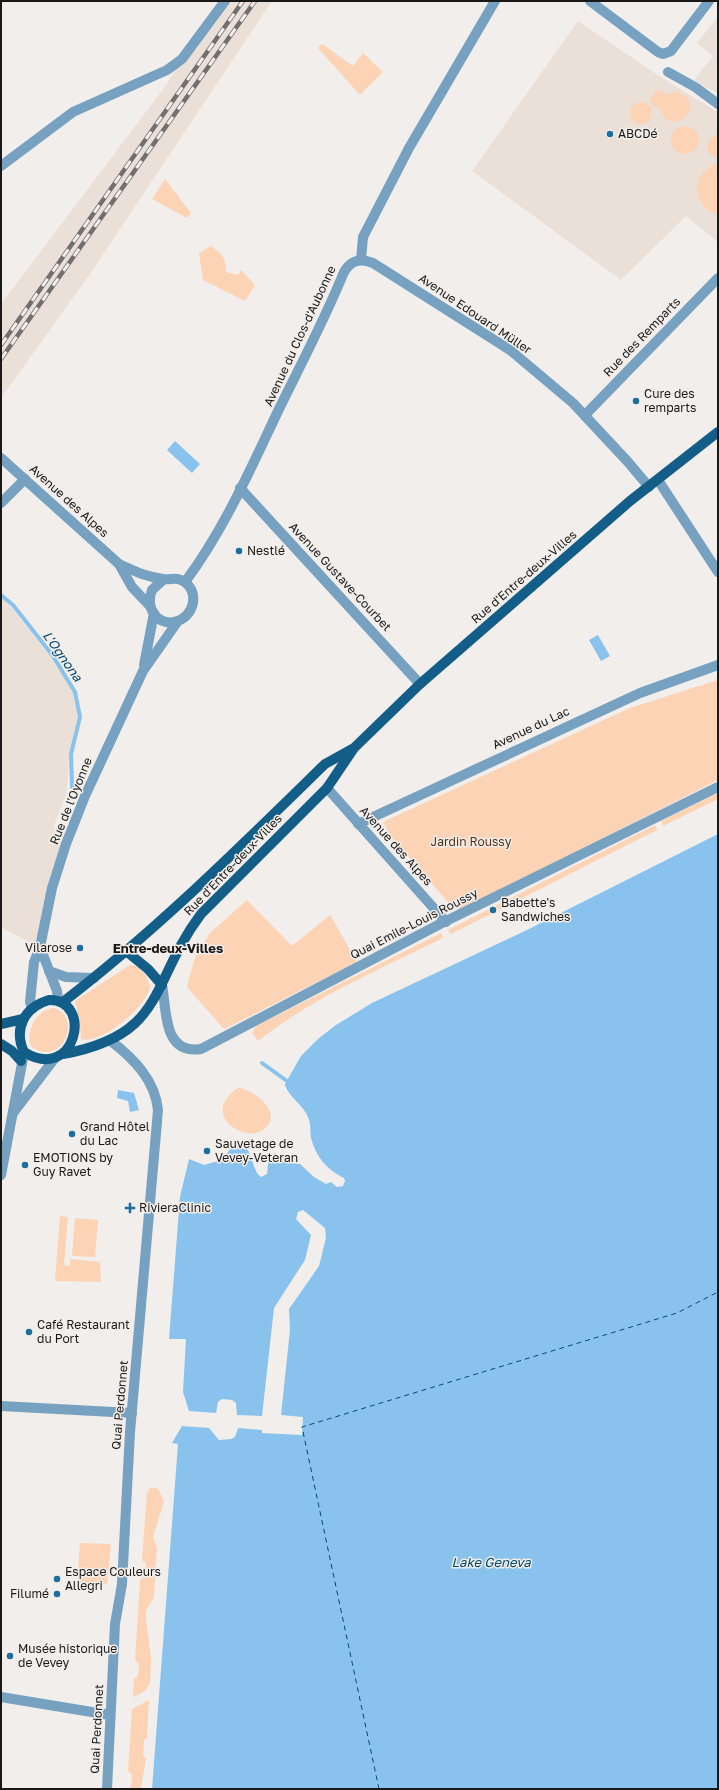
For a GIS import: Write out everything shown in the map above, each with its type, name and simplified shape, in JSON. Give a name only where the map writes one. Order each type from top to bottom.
[{"type":"main road","name":"Rue d'Entre-deux-Villes","points":[[59,1056],[111,1041],[130,1029],[145,1014],[162,985],[190,929],[201,914],[327,788],[354,748],[420,684],[630,501],[649,488],[718,432]]},
{"type":"main road","name":"Rue d'Entre-deux-Villes","points":[[61,1002],[94,978],[126,951],[216,870],[324,764],[354,748]]},
{"type":"main road","points":[[126,951],[148,969],[162,985]]},
{"type":"main road","points":[[1,1043],[22,1056],[42,1059],[59,1056],[72,1043],[75,1026],[70,1010],[61,1002],[44,1002],[32,1009],[23,1020],[19,1030],[22,1056]]},
{"type":"main road","points":[[1,1024],[23,1020]]},
{"type":"main road","points":[[1,1043],[20,1040]]},
{"type":"street","points":[[1,166],[73,112],[167,70],[182,59],[225,1]]},
{"type":"street","points":[[361,260],[363,237],[409,148],[495,1]]},
{"type":"street","points":[[590,1],[658,52],[663,54],[671,51],[709,1]]},
{"type":"street","points":[[668,72],[695,87],[718,104]]},
{"type":"street","name":"Avenue Edouard Müller","points":[[361,260],[373,263],[510,350],[574,403],[628,462],[649,488]]},
{"type":"street","name":"Avenue du Clos-d'Aubonne","points":[[185,582],[196,568],[217,533],[344,272],[350,264],[361,260]]},
{"type":"street","name":"Rue des Remparts","points":[[585,415],[718,278]]},
{"type":"street","name":"Avenue des Alpes","points":[[1,458],[119,564],[141,574],[164,579]]},
{"type":"street","points":[[1,503],[25,478]]},
{"type":"street","points":[[658,480],[718,572]]},
{"type":"street","name":"Avenue Gustave-Courbet","points":[[240,488],[420,684]]},
{"type":"street","name":"Avenue des Alpes","points":[[119,564],[132,587],[152,610]]},
{"type":"street","points":[[175,578],[185,582],[193,594],[193,607],[189,614],[178,622],[162,620],[152,610],[152,590],[164,579],[175,578]]},
{"type":"street","name":"Rue de l'Oyonne","points":[[143,671],[152,610]]},
{"type":"street","name":"Rue de l'Oyonne","points":[[32,1009],[30,1002],[32,973],[40,947],[52,888],[66,844],[85,796],[143,671],[178,622]]},
{"type":"street","name":"Avenue du Lac","points":[[358,824],[640,693],[718,664]]},
{"type":"street","name":"Quai Emile-Louis Roussy","points":[[162,985],[170,1037],[177,1044],[183,1047],[190,1049],[201,1049],[446,922],[718,787]]},
{"type":"street","name":"Avenue des Alpes","points":[[327,788],[446,922]]},
{"type":"street","points":[[40,947],[61,1002]]},
{"type":"street","points":[[49,971],[66,977],[94,978]]},
{"type":"street","name":"Quai Perdonnet","points":[[107,1789],[115,1624],[122,1584],[124,1519],[132,1413],[158,1110],[154,1092],[146,1077],[129,1055],[111,1041]]},
{"type":"street","points":[[1,1175],[22,1056]]},
{"type":"street","points":[[11,1115],[59,1056]]},
{"type":"street","points":[[1,1406],[132,1413]]},
{"type":"street","points":[[1,1697],[110,1715]]},
{"type":"shaded area","points":[[225,1],[272,1],[90,274],[1,398],[1,304],[167,84],[182,59]]},
{"type":"shaded area","points":[[718,17],[718,94],[694,80],[713,56],[697,43]]},
{"type":"shaded area","points":[[578,21],[662,78],[718,112],[718,242],[686,216],[621,280],[472,171]]},
{"type":"shaded area","points":[[1,597],[6,601],[51,657],[74,692],[79,712],[70,754],[66,795],[53,828],[70,835],[40,947],[1,928]]},
{"type":"green space","points":[[322,44],[353,66],[363,53],[383,72],[360,95],[318,48]]},
{"type":"green space","points":[[656,91],[661,91],[666,95],[677,91],[687,97],[690,105],[689,112],[685,118],[679,121],[671,121],[665,117],[660,108],[654,107],[650,99]]},
{"type":"green space","points":[[641,102],[645,103],[651,109],[651,117],[645,123],[641,124],[637,123],[631,117],[630,113],[631,109],[637,103]]},
{"type":"green space","points":[[685,126],[691,127],[695,130],[698,134],[698,146],[695,150],[691,153],[685,154],[679,153],[675,150],[672,146],[671,140],[672,134],[675,130],[679,127]]},
{"type":"green space","points":[[714,135],[718,135],[718,157],[710,154],[707,148],[708,141]]},
{"type":"green space","points":[[718,164],[718,214],[709,211],[703,205],[697,189],[702,173],[709,167]]},
{"type":"green space","points":[[165,179],[191,213],[187,218],[152,199]]},
{"type":"green space","points":[[211,246],[223,257],[226,272],[238,275],[241,270],[255,285],[245,301],[203,280],[199,253]]},
{"type":"green space","name":"Jardin Roussy","points":[[718,680],[718,780],[462,909],[453,908],[389,834],[383,822],[630,708]]},
{"type":"green space","points":[[718,793],[718,799],[663,826],[661,821]]},
{"type":"green space","points":[[655,825],[657,830],[451,934],[448,930]]},
{"type":"green space","points":[[247,900],[292,946],[330,915],[357,962],[224,1029],[187,987],[194,960],[210,933]]},
{"type":"green space","points":[[441,933],[443,938],[325,997],[279,1025],[258,1041],[252,1033],[256,1026]]},
{"type":"green space","points":[[130,965],[138,967],[146,976],[150,988],[146,996],[132,1014],[111,1031],[90,1039],[81,1039],[80,1023],[75,1001]]},
{"type":"green space","points":[[54,1008],[63,1013],[67,1021],[68,1030],[65,1039],[59,1047],[51,1051],[42,1051],[31,1046],[31,1028],[42,1012]]},
{"type":"green space","points":[[239,1088],[253,1093],[260,1098],[270,1111],[271,1117],[269,1124],[263,1130],[256,1133],[240,1131],[232,1127],[223,1115],[223,1108],[226,1100],[230,1094]]},
{"type":"green space","points":[[60,1216],[68,1217],[64,1265],[70,1266],[70,1259],[100,1262],[101,1282],[55,1281]]},
{"type":"green space","points":[[75,1218],[98,1220],[95,1257],[72,1256]]},
{"type":"green space","points":[[151,1487],[158,1489],[164,1501],[153,1537],[157,1548],[154,1597],[146,1611],[151,1658],[150,1683],[145,1691],[134,1697],[134,1679],[138,1676],[139,1664],[135,1660],[140,1580],[145,1576],[146,1564],[142,1560],[147,1493]]},
{"type":"green space","points":[[80,1543],[111,1544],[107,1584],[77,1583]]},
{"type":"green space","points":[[149,1700],[147,1738],[144,1740],[143,1756],[146,1758],[141,1789],[129,1789],[131,1786],[132,1775],[128,1771],[132,1709]]},
{"type":"water","points":[[175,441],[200,464],[192,473],[167,450]]},
{"type":"water","points":[[598,635],[610,656],[601,661],[589,640]]},
{"type":"water","name":"Lake Geneva","points":[[718,834],[718,1789],[152,1789],[178,1444],[172,1443],[182,1426],[209,1428],[219,1440],[231,1439],[235,1437],[238,1428],[262,1430],[262,1433],[302,1435],[303,1417],[281,1415],[290,1330],[289,1309],[319,1266],[326,1238],[325,1228],[303,1210],[298,1212],[296,1219],[311,1235],[305,1260],[274,1308],[262,1416],[237,1415],[236,1403],[232,1400],[222,1399],[218,1402],[216,1413],[189,1411],[183,1392],[186,1339],[169,1339],[180,1197],[189,1159],[204,1165],[222,1160],[231,1148],[247,1149],[256,1172],[261,1177],[267,1174],[269,1156],[275,1153],[283,1162],[300,1164],[314,1177],[326,1184],[331,1182],[337,1187],[343,1186],[345,1181],[344,1178],[327,1167],[319,1157],[311,1138],[309,1119],[303,1109],[288,1092],[285,1084],[301,1056],[318,1039],[336,1025],[372,1003],[529,929]]},
{"type":"water","points":[[118,1090],[134,1093],[139,1110],[130,1112],[128,1101],[117,1098]]},
{"type":"waterway","name":"L'Ognona","points":[[1,595],[13,605],[53,656],[75,692],[80,717],[71,754],[72,787]]},
{"type":"waterway","name":"L'Ognona","points":[[262,1063],[287,1081]]},
{"type":"ferry route","points":[[379,1789],[302,1427],[677,1313],[718,1292]]},
{"type":"railway","points":[[1,345],[243,1]]},
{"type":"railway","points":[[1,359],[255,1]]},
{"type":"place","name":"ABCDé","points":[[610,134]]},
{"type":"place","name":"Cure des remparts","points":[[636,401]]},
{"type":"place","name":"Nestlé","points":[[239,551]]},
{"type":"place","name":"Babette's Sandwiches","points":[[493,910]]},
{"type":"place","name":"Vilarose","points":[[80,948]]},
{"type":"place","name":"Grand Hôtel du Lac","points":[[72,1134]]},
{"type":"place","name":"Sauvetage de Vevey-Veteran","points":[[207,1151]]},
{"type":"place","name":"EMOTIONS by Guy Ravet","points":[[25,1165]]},
{"type":"place","name":"RivieraClinic","points":[[130,1208]]},
{"type":"place","name":"Café Restaurant du Port","points":[[29,1332]]},
{"type":"place","name":"Espace Couleurs Allegri","points":[[57,1579]]},
{"type":"place","name":"Filumé","points":[[57,1594]]},
{"type":"place","name":"Musée historique de Vevey","points":[[10,1656]]},
{"type":"district","name":"Entre-deux-Villes","points":[[168,948]]}]
